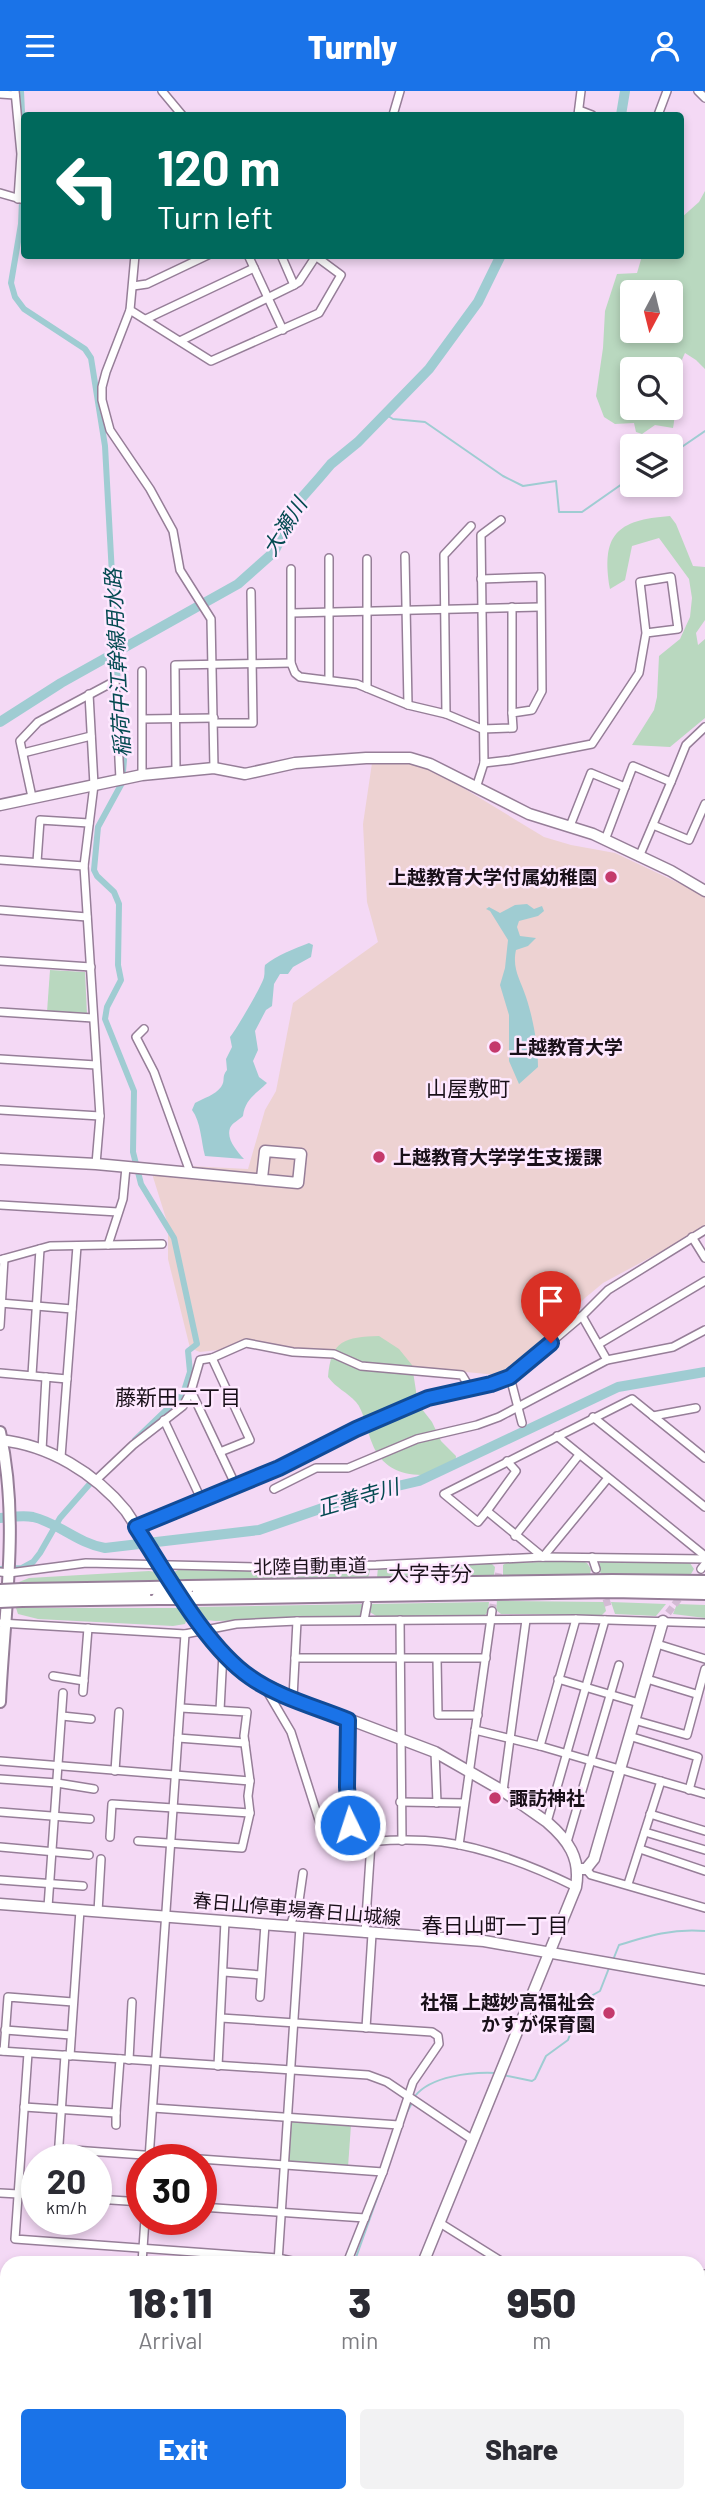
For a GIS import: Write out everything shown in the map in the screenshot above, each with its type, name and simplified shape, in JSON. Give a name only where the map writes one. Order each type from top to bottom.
[{"type":"highway","name":"北陸自動車道","points":[[191,1593],[612,1581],[705,1582]]},
{"type":"highway","name":"北陸自動車道","points":[[0,1591],[22,1595],[612,1591],[705,1595]]},
{"type":"highway","name":"北陸自動車道","points":[[0,1601],[22,1595]]},
{"type":"main road","points":[[0,1702],[4,1573],[10,1533],[7,1464],[1,1437]]},
{"type":"street","points":[[162,91],[180,112]]},
{"type":"street","points":[[394,112],[400,91]]},
{"type":"street","points":[[579,112],[581,91]]},
{"type":"street","points":[[659,112],[667,91]]},
{"type":"street","points":[[698,91],[705,98]]},
{"type":"street","points":[[0,94],[15,93],[21,154],[21,199],[0,193]]},
{"type":"street","points":[[135,259],[130,310],[102,387],[106,418],[116,442],[149,489],[173,531],[180,570],[211,619],[214,768]]},
{"type":"street","points":[[133,286],[147,284],[200,259]]},
{"type":"street","points":[[250,259],[283,330]]},
{"type":"street","points":[[283,259],[295,285]]},
{"type":"street","points":[[180,341],[295,285],[313,259]]},
{"type":"street","points":[[130,310],[211,361],[319,313],[341,275],[319,259]]},
{"type":"street","points":[[146,319],[254,268]]},
{"type":"street","points":[[477,788],[484,763],[481,535],[500,520]]},
{"type":"street","points":[[446,714],[444,555],[471,526]]},
{"type":"street","points":[[405,556],[408,705]]},
{"type":"street","points":[[329,558],[329,678]]},
{"type":"street","points":[[367,559],[367,688]]},
{"type":"street","points":[[291,569],[291,663],[295,673],[300,677],[329,678],[357,684],[408,705],[446,714],[482,729],[513,728],[512,607]]},
{"type":"street","points":[[481,579],[541,577],[542,691],[532,710],[512,713]]},
{"type":"street","points":[[484,763],[592,744],[639,673],[646,633],[640,582],[671,577],[678,629],[646,633]]},
{"type":"street","points":[[143,719],[253,723],[251,592]]},
{"type":"street","points":[[292,613],[540,607]]},
{"type":"street","points":[[176,771],[175,665],[291,663]]},
{"type":"street","points":[[142,671],[142,775]]},
{"type":"street","points":[[32,797],[20,741],[38,722],[115,681],[120,779]]},
{"type":"street","points":[[89,694],[94,785],[84,866],[100,1116],[96,1164]]},
{"type":"street","points":[[639,857],[686,745],[705,727]]},
{"type":"street","points":[[23,753],[91,736]]},
{"type":"street","points":[[0,805],[120,779],[176,771],[214,768],[245,774],[295,763],[410,758],[430,764],[528,814],[605,840],[671,871],[705,891]]},
{"type":"street","points":[[605,840],[633,766],[671,782]]},
{"type":"street","points":[[570,826],[592,772],[625,787]]},
{"type":"street","points":[[653,825],[690,840],[705,804]]},
{"type":"street","points":[[37,862],[40,820],[89,823]]},
{"type":"street","points":[[0,860],[84,866]]},
{"type":"street","points":[[0,910],[87,916]]},
{"type":"street","points":[[0,961],[91,967]]},
{"type":"street","points":[[0,1012],[93,1018]]},
{"type":"street","points":[[144,1029],[136,1037],[154,1072],[190,1172]]},
{"type":"street","points":[[0,1059],[96,1065]]},
{"type":"street","points":[[0,1110],[100,1116]]},
{"type":"street","points":[[0,1159],[96,1164],[298,1183],[301,1154],[265,1151],[262,1178]]},
{"type":"street","points":[[108,1245],[123,1199],[126,1167]]},
{"type":"street","points":[[0,1205],[118,1212]]},
{"type":"street","points":[[136,1527],[279,1468],[356,1429],[428,1398],[510,1377],[582,1316],[608,1290],[705,1230]]},
{"type":"street","points":[[692,1237],[705,1258]]},
{"type":"street","points":[[0,1326],[2,1259],[50,1246],[162,1244]]},
{"type":"street","points":[[61,1457],[77,1247]]},
{"type":"street","points":[[32,1375],[40,1249]]},
{"type":"street","points":[[599,1344],[705,1281]]},
{"type":"street","points":[[1,1303],[72,1309]]},
{"type":"street","points":[[582,1316],[607,1360]]},
{"type":"street","points":[[274,1489],[316,1468],[348,1468],[417,1439],[477,1425],[607,1360],[673,1347],[705,1330]]},
{"type":"street","points":[[95,1481],[133,1445],[183,1406],[191,1391],[200,1360],[212,1358],[246,1343],[293,1352],[334,1354],[360,1366],[462,1375],[470,1388]]},
{"type":"street","points":[[212,1358],[250,1440],[220,1452]]},
{"type":"street","points":[[0,1373],[67,1379]]},
{"type":"street","points":[[41,1450],[46,1377]]},
{"type":"street","points":[[510,1377],[522,1423]]},
{"type":"street","points":[[191,1391],[236,1486]]},
{"type":"street","points":[[507,1461],[516,1471],[478,1522],[444,1495],[507,1461],[593,1417],[632,1399],[705,1458]]},
{"type":"street","points":[[653,1416],[696,1408]]},
{"type":"street","points":[[593,1417],[705,1507]]},
{"type":"street","points":[[164,1420],[202,1501]]},
{"type":"street","points":[[557,1436],[704,1562]]},
{"type":"street","points":[[1,1437],[61,1457],[113,1495],[204,1630],[240,1669],[264,1686],[435,1752],[470,1770],[547,1822],[567,1842],[582,1869],[591,1875],[705,1908]]},
{"type":"street","points":[[515,1536],[579,1455]]},
{"type":"street","points":[[279,1468],[286,1484]]},
{"type":"street","points":[[543,1557],[608,1478]]},
{"type":"street","points":[[487,1511],[543,1557]]},
{"type":"street","points":[[4,1573],[86,1563],[157,1559],[257,1567],[374,1569],[543,1557],[704,1562]]},
{"type":"street","points":[[592,1557],[596,1569]]},
{"type":"street","points":[[499,1570],[500,1560]]},
{"type":"street","points":[[364,1621],[367,1604]]},
{"type":"street","points":[[547,1822],[585,1687],[609,1620],[609,1609]]},
{"type":"street","points":[[459,1845],[492,1611]]},
{"type":"street","points":[[3,1623],[185,1634],[236,1625],[297,1621],[609,1620],[666,1617],[705,1623]]},
{"type":"street","points":[[425,2256],[582,1869],[594,1859],[666,1617]]},
{"type":"street","points":[[540,1746],[576,1619]]},
{"type":"street","points":[[400,1620],[402,1841]]},
{"type":"street","points":[[503,1791],[526,1620]]},
{"type":"street","points":[[293,1698],[297,1621]]},
{"type":"street","points":[[83,1692],[88,1628]]},
{"type":"street","points":[[150,2144],[185,1634]]},
{"type":"street","points":[[657,1644],[705,1659]]},
{"type":"street","points":[[220,1710],[223,1653]]},
{"type":"street","points":[[295,1658],[486,1658]]},
{"type":"street","points":[[437,1659],[439,1714],[478,1715]]},
{"type":"street","points":[[567,1842],[619,1665]]},
{"type":"street","points":[[635,1720],[687,1735],[696,1694],[703,1684],[705,1669]]},
{"type":"street","points":[[53,1676],[84,1681]]},
{"type":"street","points":[[558,1679],[639,1703]]},
{"type":"street","points":[[647,1679],[696,1694]]},
{"type":"street","points":[[264,1686],[291,1732],[325,1839],[334,1846],[402,1841],[459,1845],[543,1871],[576,1887]]},
{"type":"street","points":[[48,1907],[63,1693]]},
{"type":"street","points":[[138,1841],[242,1848],[250,1813],[250,1781],[245,1743],[247,1712],[181,1708]]},
{"type":"street","points":[[115,1771],[119,1712]]},
{"type":"street","points":[[62,1716],[91,1719]]},
{"type":"street","points":[[348,1720],[347,1787],[352,1844]]},
{"type":"street","points":[[475,1730],[705,1794]]},
{"type":"street","points":[[629,1736],[698,1756],[689,1790]]},
{"type":"street","points":[[178,1738],[245,1743]]},
{"type":"street","points":[[435,1752],[437,1803]]},
{"type":"street","points":[[0,1761],[250,1781]]},
{"type":"street","points":[[0,1779],[57,1783],[93,1789]]},
{"type":"street","points":[[628,1884],[661,1781]]},
{"type":"street","points":[[400,1802],[464,1803]]},
{"type":"street","points":[[110,1837],[112,1804],[250,1813]]},
{"type":"street","points":[[0,1812],[90,1819]]},
{"type":"street","points":[[650,1814],[705,1831]]},
{"type":"street","points":[[645,1832],[705,1850]]},
{"type":"street","points":[[366,2028],[371,1843]]},
{"type":"street","points":[[0,1847],[89,1855]]},
{"type":"street","points":[[640,1849],[705,1871]]},
{"type":"street","points":[[98,1912],[101,1859]]},
{"type":"street","points":[[278,2256],[293,2024],[295,1926],[303,1873]]},
{"type":"street","points":[[0,1880],[83,1887]]},
{"type":"street","name":"春日山停車場春日山城線","points":[[0,1904],[484,1941],[705,1980]]},
{"type":"street","points":[[59,2144],[71,2035],[79,1910]]},
{"type":"street","points":[[218,2066],[225,1921]]},
{"type":"street","points":[[260,1997],[265,1924]]},
{"type":"street","points":[[224,1972],[261,1975]]},
{"type":"street","points":[[73,2002],[8,1997],[2,2051],[368,2075],[387,2082],[473,2140]]},
{"type":"street","points":[[116,2126],[132,2002]]},
{"type":"street","points":[[221,2018],[432,2032],[439,2036],[439,2044],[413,2082],[383,2172],[350,2256]]},
{"type":"street","points":[[5,2030],[71,2035]]},
{"type":"street","points":[[28,2053],[15,2239],[233,2256]]},
{"type":"street","points":[[24,2107],[116,2113]]},
{"type":"street","points":[[153,2108],[399,2125]]},
{"type":"street","points":[[217,2162],[383,2172]]},
{"type":"street","points":[[0,2193],[21,2194]]},
{"type":"street","points":[[217,2208],[365,2218]]},
{"type":"street","points":[[440,2224],[493,2256]]},
{"type":"street","points":[[142,2256],[144,2235]]},
{"type":"shaded area","points":[[705,191],[705,369],[685,353],[683,358],[620,357],[620,420],[674,420],[673,428],[655,425],[642,434],[636,432],[634,423],[615,424],[604,417],[596,396],[605,311],[617,274],[637,273],[641,259],[684,259],[684,215],[699,202]]},
{"type":"shaded area","points":[[670,516],[676,524],[693,566],[705,567],[705,620],[696,633],[698,645],[705,639],[705,718],[670,747],[632,745],[654,710],[659,656],[680,639],[690,617],[692,598],[689,579],[659,538],[632,546],[625,580],[610,589],[608,555],[616,534],[625,527],[637,521]]},
{"type":"shaded area","name":"上越教育大学","points":[[372,763],[412,763],[432,769],[544,837],[615,853],[702,894],[705,898],[705,1228],[603,1283],[522,1361],[497,1375],[288,1355],[246,1347],[200,1352],[190,1348],[168,1259],[168,1225],[149,1164],[248,1169],[265,1110],[276,1091],[293,1003],[378,942],[367,902],[363,824]]},
{"type":"shaded area","points":[[527,904],[534,909],[542,906],[544,911],[538,916],[519,921],[517,927],[520,936],[536,938],[528,946],[516,950],[515,957],[517,974],[533,1023],[538,1067],[519,1084],[509,1061],[509,1015],[500,985],[508,940],[490,911],[486,909],[489,907],[500,913],[515,905]]},
{"type":"shaded area","points":[[309,943],[313,945],[311,957],[293,967],[288,974],[280,974],[274,984],[272,1006],[266,1010],[255,1031],[258,1050],[253,1061],[259,1077],[267,1083],[249,1101],[243,1116],[232,1125],[229,1132],[233,1145],[244,1159],[205,1156],[199,1126],[192,1110],[195,1103],[221,1087],[227,1070],[226,1059],[232,1047],[230,1037],[259,988],[265,965],[280,955]]},
{"type":"shaded area","points":[[50,970],[85,972],[87,1014],[47,1012]]},
{"type":"shaded area","points":[[379,1336],[399,1349],[412,1365],[418,1404],[432,1422],[441,1441],[456,1456],[455,1469],[430,1475],[395,1470],[378,1455],[359,1406],[328,1377],[332,1355],[342,1343],[357,1338]]},
{"type":"shaded area","points":[[582,1561],[591,1569],[590,1575],[503,1575],[503,1565],[506,1563]]},
{"type":"shaded area","points":[[603,1561],[683,1561],[690,1563],[694,1569],[691,1574],[601,1574],[597,1565]]},
{"type":"shaded area","points":[[490,1562],[495,1567],[494,1575],[377,1578],[378,1567]]},
{"type":"shaded area","points":[[360,1567],[370,1570],[368,1578],[174,1581],[174,1572],[178,1570],[294,1571]]},
{"type":"shaded area","points":[[156,1572],[163,1582],[19,1586],[19,1582],[29,1578]]},
{"type":"shaded area","points":[[497,1601],[604,1602],[606,1611],[602,1615],[501,1614],[496,1610]]},
{"type":"shaded area","points":[[489,1602],[485,1615],[378,1617],[368,1611],[370,1604]]},
{"type":"shaded area","points":[[611,1602],[666,1604],[656,1616],[615,1614]]},
{"type":"shaded area","points":[[364,1604],[361,1615],[356,1618],[215,1621],[207,1620],[197,1607]]},
{"type":"shaded area","points":[[677,1604],[705,1605],[705,1618],[673,1614]]},
{"type":"shaded area","points":[[16,1608],[183,1608],[188,1616],[185,1624],[173,1626],[38,1619],[18,1614]]},
{"type":"shaded area","points":[[294,2120],[351,2125],[348,2167],[292,2163],[288,2159],[290,2125]]},
{"type":"waterway","name":"稲荷中江幹線用水路","points":[[21,91],[22,112]]},
{"type":"waterway","name":"大瀬川","points":[[622,112],[625,91]]},
{"type":"waterway","name":"稲荷中江幹線用水路","points":[[21,224],[11,283],[15,297],[24,309],[85,349],[91,358],[105,446],[118,685]]},
{"type":"waterway","name":"大瀬川","points":[[0,722],[61,683],[238,584],[274,552],[298,502],[331,464],[358,442],[429,369],[478,302],[499,259]]},
{"type":"waterway","points":[[385,414],[393,419],[425,422],[503,476],[523,486],[556,481],[559,512],[582,512],[620,485]]},
{"type":"waterway","points":[[683,446],[705,431]]},
{"type":"waterway","name":"稲荷中江幹線用水路","points":[[119,702],[124,760],[122,783],[98,827],[94,870],[114,892],[119,904],[118,965],[121,980],[107,1007],[105,1019],[134,1091],[133,1152],[141,1184],[174,1238],[197,1344],[188,1351],[190,1372],[183,1394],[135,1440]]},
{"type":"waterway","name":"正善寺川","points":[[0,1518],[33,1517],[105,1548],[259,1530],[363,1494],[419,1481],[618,1387],[705,1372]]},
{"type":"waterway","name":"稲荷中江幹線用水路","points":[[0,1569],[22,1568],[33,1562],[60,1518],[94,1479]]},
{"type":"waterway","points":[[613,1960],[619,1945],[672,1932],[705,1931]]},
{"type":"waterway","points":[[503,2075],[532,2081],[535,2079],[546,2056],[568,2040],[582,2001],[600,1991],[609,1968]]},
{"type":"waterway","points":[[415,2096],[422,2089],[441,2080],[475,2073],[495,2073]]},
{"type":"waterway","points":[[406,2114],[413,2101]]},
{"type":"waterway","points":[[356,2256],[385,2176]]},
{"type":"tunnel","points":[[492,1611],[499,1570]]},
{"type":"tunnel","points":[[603,1589],[609,1609]]},
{"type":"tunnel","points":[[668,1613],[685,1591]]},
{"type":"place","name":"上越教育大学付属幼稚園","points":[[611,877]]},
{"type":"place","name":"上越教育大学","points":[[495,1047]]},
{"type":"place","name":"上越教育大学学生支援課","points":[[379,1157]]},
{"type":"place","name":"諏訪神社","points":[[495,1798]]},
{"type":"place","name":"社福 上越妙高福祉会 かすが保育園","points":[[609,2013]]},
{"type":"district","name":"山屋敷町","points":[[468,1089]]},
{"type":"district","name":"藤新田二丁目","points":[[178,1398]]},
{"type":"district","name":"大字寺分","points":[[430,1574]]},
{"type":"district","name":"春日山町一丁目","points":[[495,1926]]},
{"type":"route","points":[[350,1825],[347,1787],[348,1720],[264,1686],[240,1669],[204,1630],[136,1527],[279,1468],[356,1429],[428,1398],[510,1377],[551,1343]]}]
